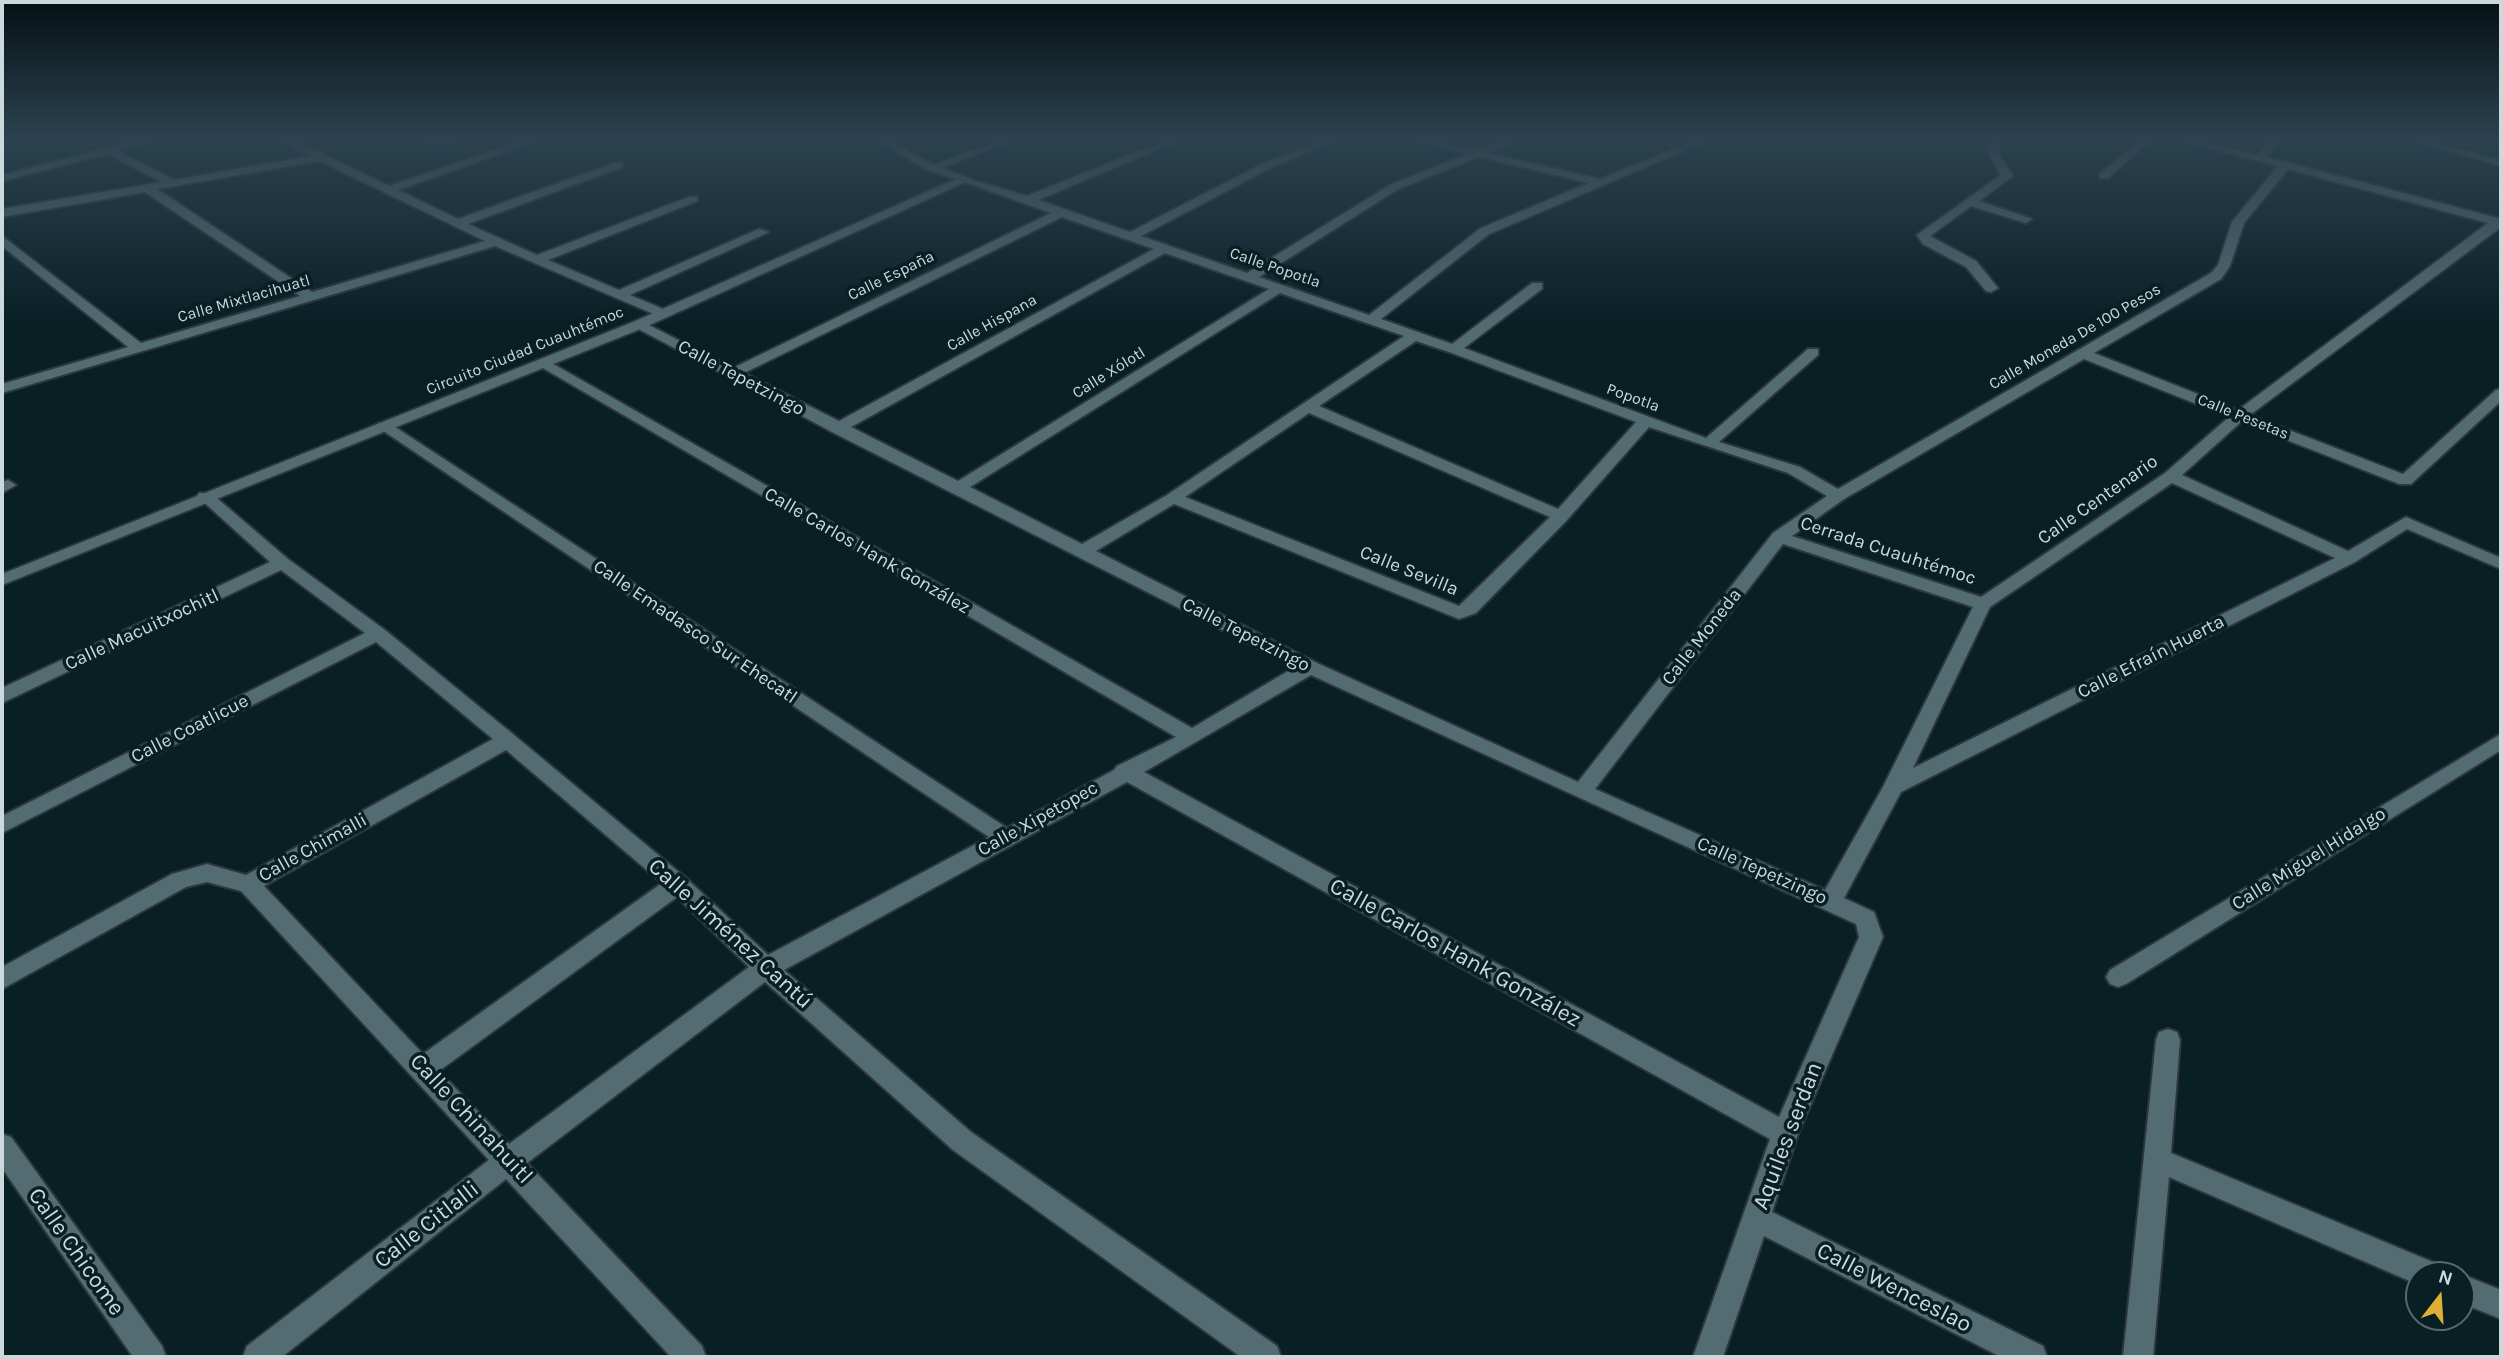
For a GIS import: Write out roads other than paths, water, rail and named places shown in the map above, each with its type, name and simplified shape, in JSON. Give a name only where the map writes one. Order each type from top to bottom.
[{"type":"street","points":[[6,203],[18,210]]},
{"type":"street","points":[[2,213],[53,203]]},
{"type":"street","points":[[170,203],[312,298]]},
{"type":"street","points":[[419,203],[496,242],[622,294],[663,314]]},
{"type":"street","points":[[459,223],[513,203]]},
{"type":"street","points":[[538,259],[681,203]]},
{"type":"street","name":"Circuito Ciudad Cuauhtémoc","points":[[2,580],[205,496],[638,325],[911,203]]},
{"type":"street","name":"Calle Popotla","points":[[1040,203],[1414,335]]},
{"type":"street","points":[[1132,236],[1194,203]]},
{"type":"street","points":[[1249,277],[1368,203]]},
{"type":"street","points":[[1371,320],[1485,231],[1552,203]]},
{"type":"street","points":[[1967,203],[1923,235],[1927,241],[1971,264],[1991,288]]},
{"type":"street","points":[[1974,203],[2026,219]]},
{"type":"street","name":"Calle Moneda De 100 Pesos","points":[[1838,496],[2216,276],[2224,266],[2238,222],[2253,203]]},
{"type":"street","points":[[2426,203],[2499,223]]},
{"type":"street","name":"Calle España","points":[[734,373],[1064,211]]},
{"type":"street","name":"Calle Centenario","points":[[1831,901],[1893,787],[1983,604],[2171,476],[2239,416],[2499,223]]},
{"type":"street","points":[[622,294],[763,232]]},
{"type":"street","points":[[2,240],[139,349]]},
{"type":"street","name":"Calle Mixtlacihuatl","points":[[2,388],[496,242]]},
{"type":"street","name":"Calle Hispana","points":[[837,429],[1164,248]]},
{"type":"street","points":[[1454,349],[1537,286]]},
{"type":"street","name":"Calle Xólotl","points":[[958,488],[1279,288]]},
{"type":"street","name":"Calle Tepetzingo","points":[[638,325],[837,429],[1310,667],[1581,792],[1867,918]]},
{"type":"street","points":[[1083,551],[1172,498],[1414,335]]},
{"type":"street","name":"Popotla","points":[[1414,335],[1646,422],[1794,470],[1838,496]]},
{"type":"street","points":[[1708,444],[1813,352]]},
{"type":"street","name":"Calle Pesetas","points":[[2081,353],[2404,481],[2501,393]]},
{"type":"street","name":"Calle Carlos Hank González","points":[[543,364],[1192,737]]},
{"type":"street","points":[[1308,407],[1560,516]]},
{"type":"street","name":"Calle Sevilla","points":[[1172,498],[1459,614],[1470,609],[1646,422]]},
{"type":"street","name":"Calle Emadasco Sur Ehecatl","points":[[384,426],[1006,838]]},
{"type":"street","points":[[2171,476],[2349,558]]},
{"type":"street","name":"Calle Jiménez Cantú","points":[[205,496],[282,563],[378,634],[678,884],[766,968],[962,1142],[1266,1357]]},
{"type":"street","name":"Calle Moneda","points":[[1581,792],[1779,537],[1838,496]]},
{"type":"street","name":"Calle Efraín Huerta","points":[[1893,787],[2349,558],[2406,522],[2501,564]]},
{"type":"street","name":"Cerrada Cuauhtémoc","points":[[1779,537],[1983,604]]},
{"type":"street","name":"Calle Macuitxochitl","points":[[2,696],[282,563]]},
{"type":"street","name":"Calle Coatlicue","points":[[2,825],[378,634]]},
{"type":"street","name":"Calle Xipetopec","points":[[766,968],[1192,737],[1310,667]]},
{"type":"street","name":"Calle Chimalli","points":[[2,979],[180,880],[207,873],[248,884],[507,740]]},
{"type":"street","name":"Calle Miguel Hidalgo","points":[[2118,977],[2501,741]]},
{"type":"street","name":"Calle Carlos Hank González","points":[[1125,771],[1785,1134]]},
{"type":"street","name":"Calle Chinahuitl","points":[[248,884],[424,1068],[691,1357]]},
{"type":"street","points":[[424,1068],[678,884]]},
{"type":"street","name":"Aquiles serdan","points":[[1708,1357],[1785,1134],[1871,937],[1867,918]]},
{"type":"street","name":"Calle Citlalli","points":[[258,1357],[509,1160],[766,968]]},
{"type":"street","points":[[2138,1357],[2168,1040]]},
{"type":"street","name":"Calle Chicome","points":[[2,1146],[151,1357]]},
{"type":"street","points":[[2158,1160],[2405,1264]]},
{"type":"street","name":"Calle Wenceslao","points":[[1756,1218],[2032,1357]]},
{"type":"street","points":[[2475,1294],[2501,1305]]}]
